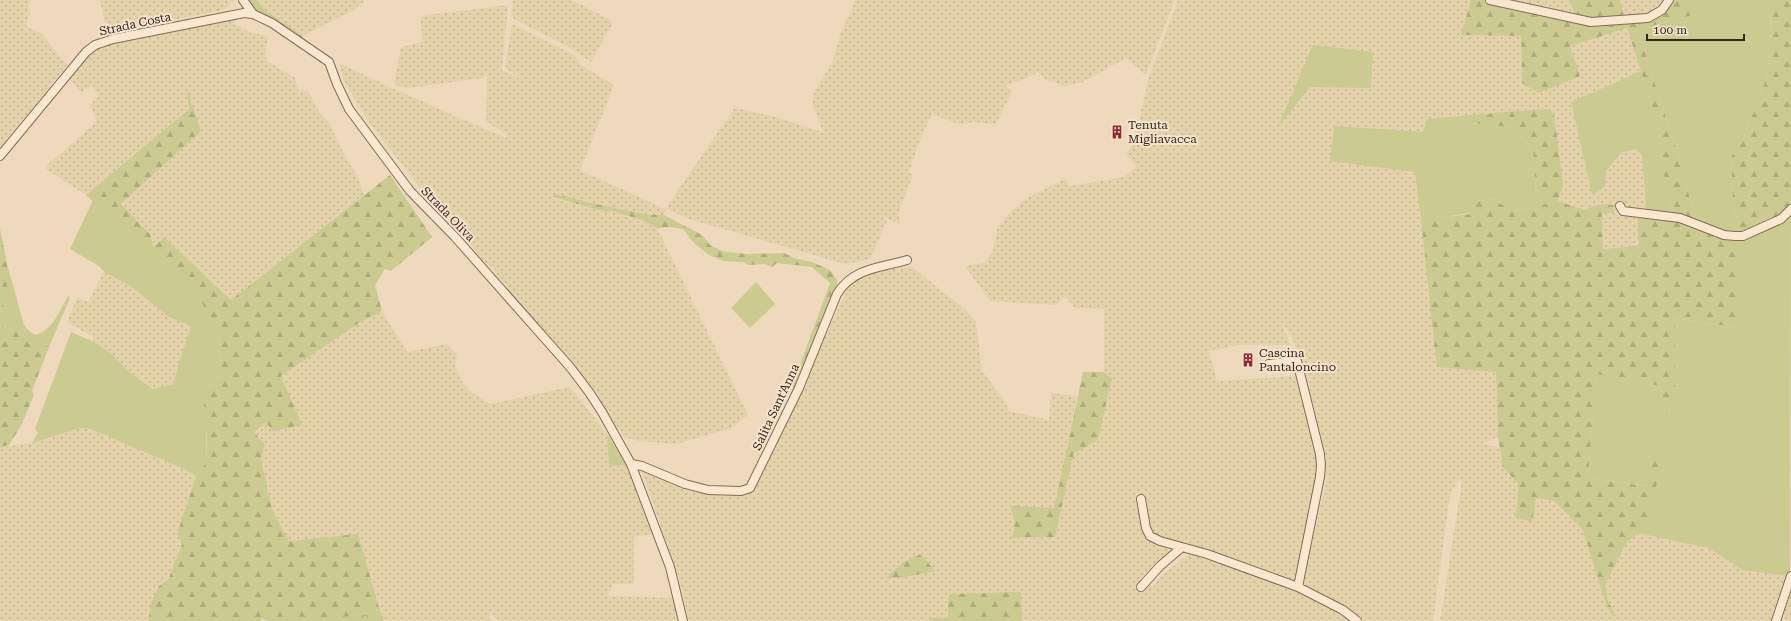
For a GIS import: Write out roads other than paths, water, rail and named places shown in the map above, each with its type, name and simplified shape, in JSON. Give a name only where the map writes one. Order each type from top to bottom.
[{"type":"street","points":[[243,0],[253,14]]},
{"type":"street","points":[[1490,0],[1591,22],[1648,18],[1662,10],[1669,0]]},
{"type":"street","name":"Strada Costa","points":[[0,156],[74,65],[95,45],[113,40],[244,14],[253,14]]},
{"type":"street","name":"Strada Oliva","points":[[253,14],[272,22],[329,62],[337,84],[349,109],[410,191],[455,237],[570,367],[602,412],[630,461]]},
{"type":"street","points":[[1620,206],[1623,211],[1680,218],[1724,235],[1734,236],[1743,236],[1781,219],[1791,209]]},
{"type":"street","name":"Salita Sant'Anna","points":[[630,461],[685,484],[700,488],[727,492],[746,491],[750,488],[799,388],[837,294],[843,285],[857,275],[873,268],[907,260]]},
{"type":"street","points":[[1269,364],[1297,361],[1320,454],[1320,477],[1298,587]]},
{"type":"street","points":[[630,461],[670,567],[683,621]]},
{"type":"street","points":[[1141,499],[1146,528],[1150,536],[1181,548],[1207,554],[1298,587],[1343,610],[1357,621]]},
{"type":"street","points":[[1141,587],[1160,566],[1181,548]]},
{"type":"street","points":[[1776,621],[1791,576]]},
{"type":"place","name":"Tenuta Migliavacca","points":[[1117,132]]},
{"type":"place","name":"Cascina Pantaloncino","points":[[1248,360]]}]
